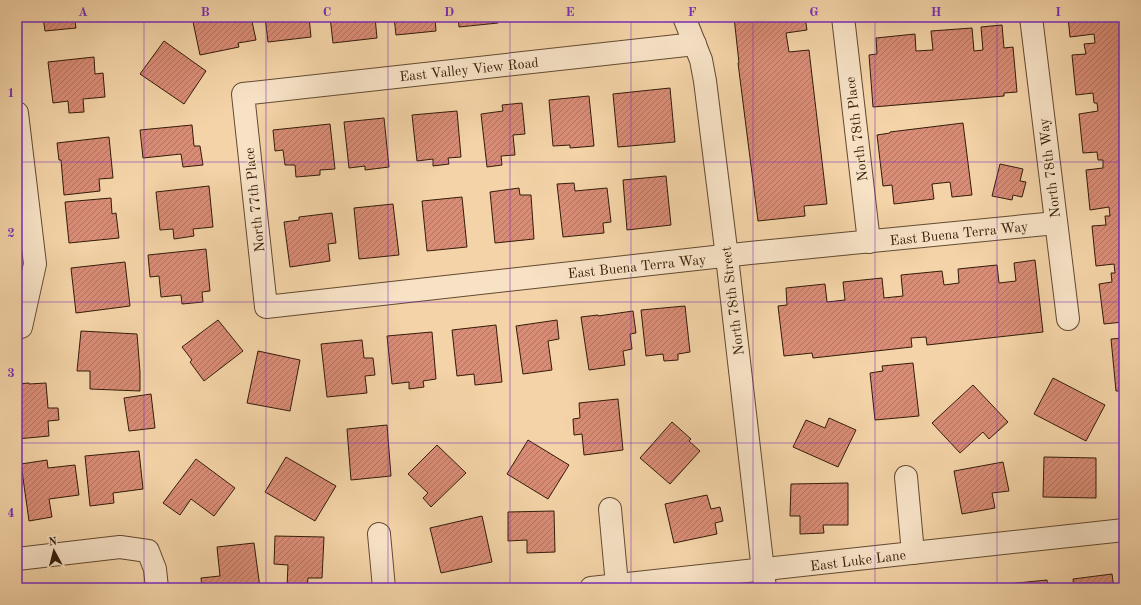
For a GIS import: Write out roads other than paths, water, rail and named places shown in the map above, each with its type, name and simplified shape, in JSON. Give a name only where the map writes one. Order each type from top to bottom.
[{"type":"street","name":"North 78th Street","points":[[684,17],[701,60],[705,81],[764,579]]},
{"type":"street","name":"North 78th Place","points":[[843,17],[869,242]]},
{"type":"street","name":"North 78th Way","points":[[1031,17],[1068,319]]},
{"type":"street","name":"East Valley View Road","points":[[243,94],[695,44]]},
{"type":"street","name":"North 77th Place","points":[[243,94],[266,307]]},
{"type":"street","points":[[17,113],[35,264],[21,327]]},
{"type":"street","name":"East Buena Terra Way","points":[[266,307],[1056,223]]},
{"type":"street","points":[[906,477],[913,553]]},
{"type":"street","points":[[610,509],[617,585]]},
{"type":"street","name":"East Luke Lane","points":[[591,588],[617,585],[764,579],[913,553],[1124,530]]},
{"type":"street","points":[[379,534],[384,588]]},
{"type":"street","points":[[17,559],[120,547],[148,551],[155,570],[157,588]]}]
